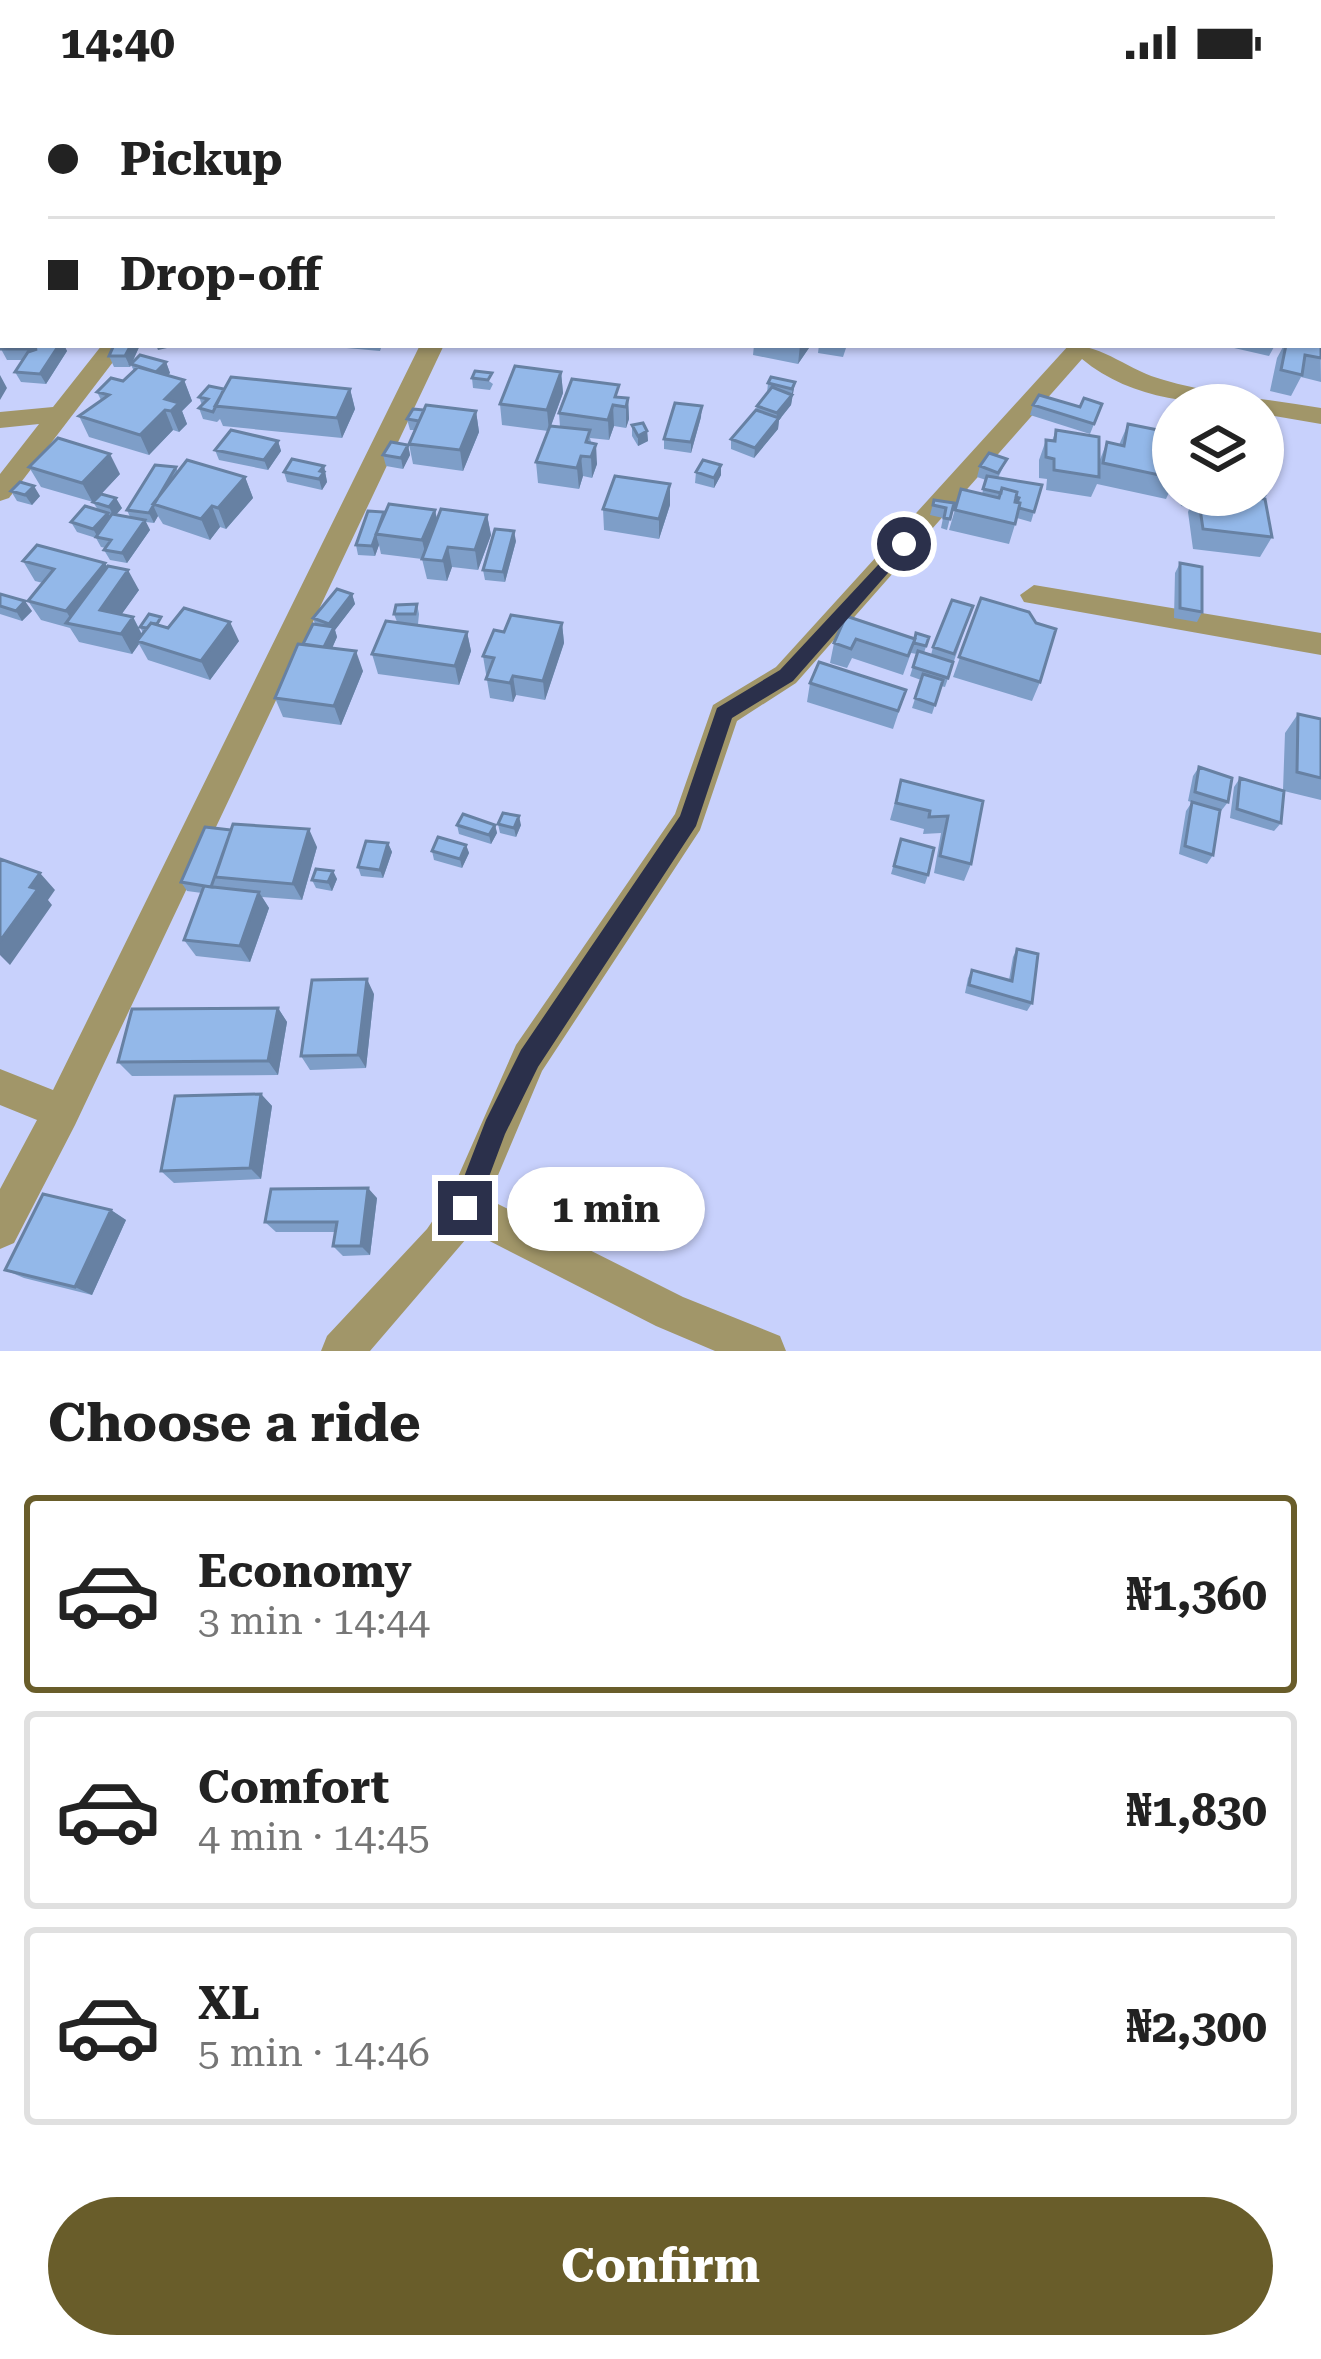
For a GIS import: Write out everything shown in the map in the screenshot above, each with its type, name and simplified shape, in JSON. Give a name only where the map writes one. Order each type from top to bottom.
[{"type":"street","points":[[0,492],[112,348]]},
{"type":"street","points":[[0,1229],[62,1112],[431,348]]},
{"type":"street","points":[[341,1351],[441,1244],[465,1208],[495,1129],[530,1058],[689,820],[724,714],[786,675],[1078,348]]},
{"type":"street","points":[[1084,348],[1102,367],[1154,384]]},
{"type":"street","points":[[1284,410],[1321,416]]},
{"type":"street","points":[[0,420],[60,415]]},
{"type":"street","points":[[1034,595],[1321,644]]},
{"type":"street","points":[[0,1087],[62,1112]]},
{"type":"street","points":[[465,1208],[670,1312],[765,1351]]},
{"type":"building","points":[[57,348],[40,374],[15,372],[28,352],[37,349],[1,349]]},
{"type":"building","points":[[113,348],[129,348],[125,356],[109,356]]},
{"type":"building","points":[[1285,348],[1321,348],[1321,358],[1305,355],[1302,375],[1281,370]]},
{"type":"building","points":[[140,355],[166,362],[156,372],[131,364]]},
{"type":"building","points":[[515,366],[561,372],[547,410],[500,404]]},
{"type":"building","points":[[138,367],[184,380],[165,399],[179,403],[171,411],[165,410],[140,435],[79,416],[109,395],[97,392],[111,378],[123,381]]},
{"type":"building","points":[[475,371],[492,373],[488,380],[472,378]]},
{"type":"building","points":[[231,377],[350,389],[337,418],[215,406]]},
{"type":"building","points":[[771,377],[795,382],[792,389],[768,383]]},
{"type":"building","points":[[572,379],[619,385],[615,397],[628,398],[626,407],[613,405],[608,420],[559,413]]},
{"type":"building","points":[[209,386],[224,389],[213,412],[199,408],[208,399],[199,397]]},
{"type":"building","points":[[772,387],[792,395],[777,413],[757,406]]},
{"type":"building","points":[[1039,395],[1080,407],[1084,398],[1102,404],[1094,424],[1033,405]]},
{"type":"building","points":[[675,403],[702,406],[691,442],[664,439]]},
{"type":"building","points":[[426,405],[476,411],[460,450],[409,444]]},
{"type":"building","points":[[413,409],[424,410],[419,421],[407,419]]},
{"type":"building","points":[[756,410],[779,418],[755,448],[731,439]]},
{"type":"building","points":[[643,423],[647,431],[638,436],[632,425]]},
{"type":"building","points":[[1128,424],[1152,429],[1152,474],[1103,463],[1107,442],[1124,446]]},
{"type":"building","points":[[550,426],[590,430],[586,442],[596,444],[591,457],[581,456],[577,468],[536,462]]},
{"type":"building","points":[[231,430],[278,441],[264,460],[215,450]]},
{"type":"building","points":[[1056,430],[1099,437],[1099,477],[1054,470],[1054,459],[1046,457],[1046,440],[1055,441]]},
{"type":"building","points":[[58,438],[110,454],[82,483],[29,467]]},
{"type":"building","points":[[391,442],[408,445],[401,458],[383,455]]},
{"type":"building","points":[[989,453],[1007,459],[998,473],[980,466]]},
{"type":"building","points":[[292,459],[324,466],[320,471],[324,472],[319,479],[284,472]]},
{"type":"building","points":[[187,460],[245,477],[218,508],[212,506],[201,519],[153,504]]},
{"type":"building","points":[[703,460],[721,465],[714,478],[696,472]]},
{"type":"building","points":[[155,465],[176,467],[149,513],[127,510]]},
{"type":"building","points":[[615,476],[670,484],[659,519],[603,509]]},
{"type":"building","points":[[987,476],[1042,485],[1034,512],[1019,508],[1017,492],[983,489]]},
{"type":"building","points":[[20,482],[34,486],[25,495],[11,491]]},
{"type":"building","points":[[1002,488],[1017,492],[1015,502],[1020,503],[1015,524],[955,510],[961,489],[999,498]]},
{"type":"building","points":[[101,494],[116,498],[109,507],[93,502]]},
{"type":"building","points":[[934,500],[954,503],[950,519],[944,518],[946,508],[933,505]]},
{"type":"building","points":[[389,504],[435,510],[422,540],[376,534]]},
{"type":"building","points":[[85,506],[108,513],[93,529],[71,522]]},
{"type":"building","points":[[441,509],[487,515],[475,550],[448,547],[443,561],[422,559]]},
{"type":"building","points":[[368,511],[384,512],[372,546],[356,545]]},
{"type":"building","points":[[112,514],[145,520],[122,553],[104,550],[111,540],[96,537]]},
{"type":"building","points":[[1201,516],[1268,516],[1272,537],[1203,529]]},
{"type":"building","points":[[495,529],[514,531],[503,572],[483,570]]},
{"type":"building","points":[[37,545],[105,563],[66,611],[28,601],[54,569],[23,561]]},
{"type":"building","points":[[1180,563],[1202,567],[1202,612],[1180,608]]},
{"type":"building","points":[[108,566],[128,570],[100,610],[133,617],[121,634],[66,623]]},
{"type":"building","points":[[337,589],[352,594],[329,624],[313,618]]},
{"type":"building","points":[[0,594],[25,601],[16,611],[0,606]]},
{"type":"building","points":[[981,598],[1029,612],[1036,623],[1056,629],[1040,682],[959,657]]},
{"type":"building","points":[[952,600],[973,606],[954,654],[933,647]]},
{"type":"building","points":[[417,604],[415,614],[394,614],[396,605]]},
{"type":"building","points":[[184,608],[230,622],[201,661],[137,641],[151,623],[168,628]]},
{"type":"building","points":[[149,614],[161,617],[157,624],[140,627]]},
{"type":"building","points":[[511,615],[562,623],[543,681],[513,676],[510,683],[486,679],[494,658],[483,656],[494,630],[504,632]]},
{"type":"building","points":[[846,616],[915,639],[908,656],[856,639],[851,649],[834,643]]},
{"type":"building","points":[[386,621],[467,632],[455,666],[372,654]]},
{"type":"building","points":[[313,624],[334,627],[324,647],[303,644]]},
{"type":"building","points":[[916,633],[929,637],[926,646],[914,643]]},
{"type":"building","points":[[298,644],[356,651],[334,706],[275,698]]},
{"type":"building","points":[[918,651],[953,662],[948,678],[913,667]]},
{"type":"building","points":[[819,662],[906,690],[898,711],[810,683]]},
{"type":"building","points":[[923,674],[943,680],[935,705],[915,698]]},
{"type":"building","points":[[1298,714],[1321,719],[1321,778],[1297,772]]},
{"type":"building","points":[[1199,767],[1232,778],[1228,802],[1195,792]]},
{"type":"building","points":[[1240,778],[1284,791],[1281,823],[1237,809]]},
{"type":"building","points":[[901,780],[983,801],[971,864],[940,856],[948,816],[929,817],[930,811],[896,803]]},
{"type":"building","points":[[1192,802],[1220,810],[1213,855],[1185,846]]},
{"type":"building","points":[[503,813],[519,816],[514,828],[498,824]]},
{"type":"building","points":[[463,814],[495,825],[489,835],[457,825]]},
{"type":"building","points":[[233,824],[309,829],[293,884],[215,877]]},
{"type":"building","points":[[205,827],[231,830],[211,887],[181,882]]},
{"type":"building","points":[[438,837],[466,845],[460,859],[432,851]]},
{"type":"building","points":[[901,839],[934,848],[928,875],[894,866]]},
{"type":"building","points":[[366,841],[388,843],[380,870],[358,867]]},
{"type":"building","points":[[0,859],[40,873],[30,887],[38,889],[0,941]]},
{"type":"building","points":[[316,869],[333,871],[328,882],[312,880]]},
{"type":"building","points":[[204,886],[259,892],[240,946],[184,940]]},
{"type":"building","points":[[1017,949],[1038,954],[1032,1003],[969,985],[972,970],[1012,981]]},
{"type":"building","points":[[367,979],[358,1055],[301,1056],[312,980]]},
{"type":"building","points":[[278,1008],[268,1061],[118,1062],[132,1009]]},
{"type":"building","points":[[261,1094],[250,1168],[161,1171],[175,1096]]},
{"type":"building","points":[[368,1188],[361,1246],[333,1246],[337,1222],[265,1222],[271,1189]]},
{"type":"building","points":[[43,1194],[111,1210],[75,1287],[5,1270]]},
{"type":"route","points":[[465,1208],[495,1129],[530,1058],[689,820],[724,714],[786,675],[904,544]]}]
